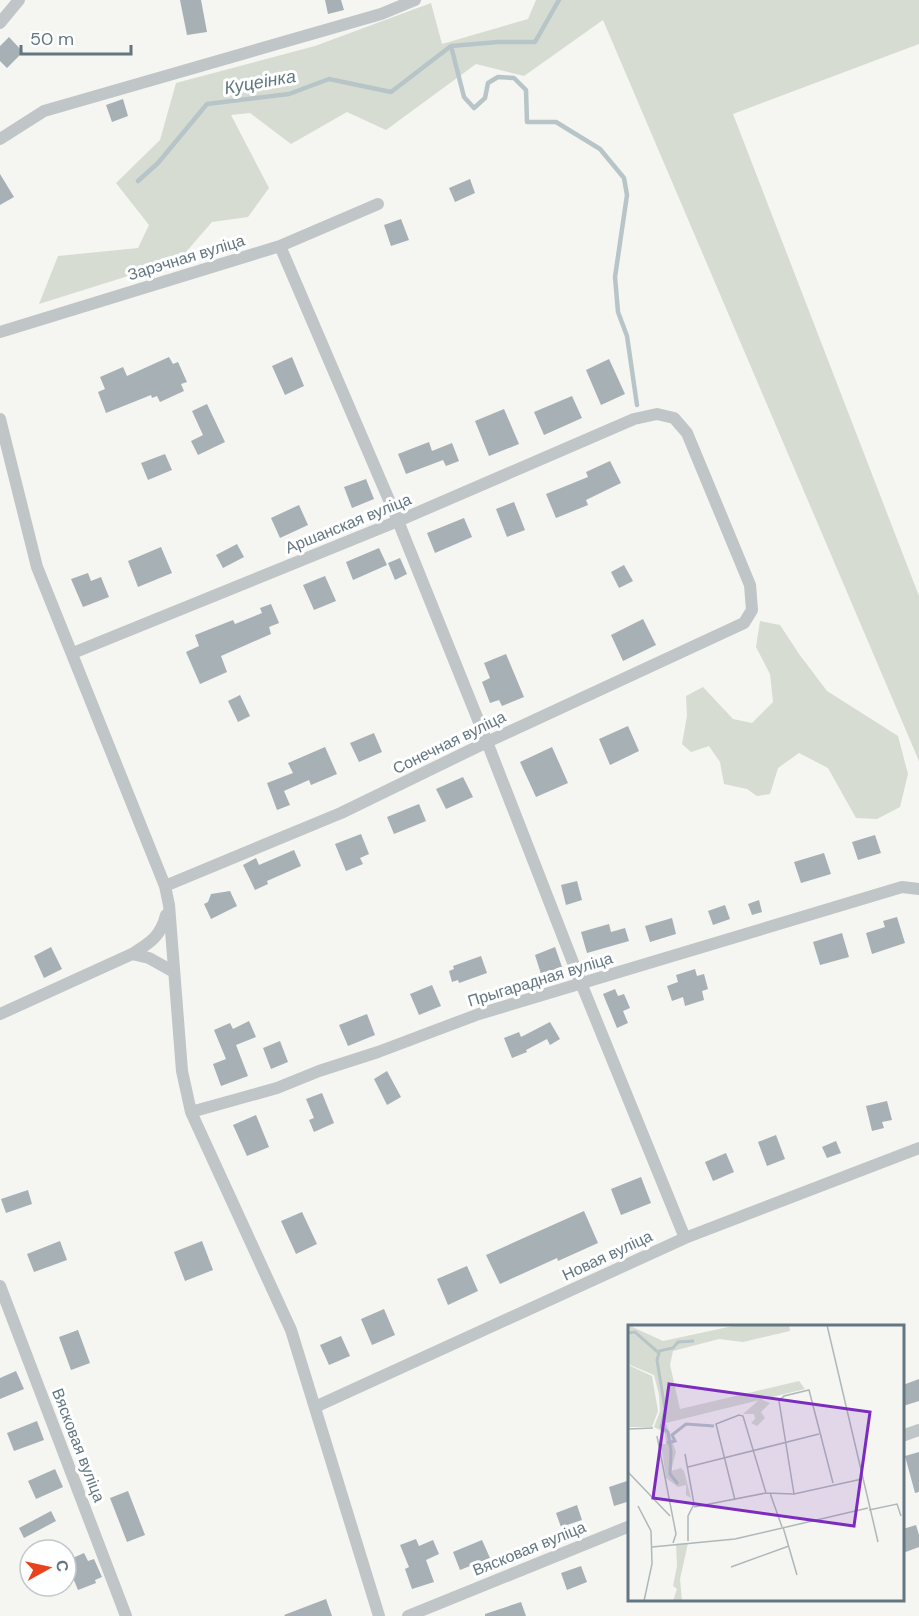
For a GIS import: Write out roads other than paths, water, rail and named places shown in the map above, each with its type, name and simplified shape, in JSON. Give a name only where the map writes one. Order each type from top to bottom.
[{"type":"street","points":[[0,23],[19,0]]},
{"type":"street","points":[[0,139],[44,111],[370,17],[415,0]]},
{"type":"street","name":"Зарэчная вуліца","points":[[0,332],[280,246],[378,204]]},
{"type":"street","points":[[280,246],[398,521],[487,741],[580,983],[685,1238]]},
{"type":"street","name":"Аршанская вуліца","points":[[73,652],[398,521],[634,420],[657,414],[674,418],[687,433],[750,585],[752,610],[744,623]]},
{"type":"street","points":[[0,419],[37,567],[165,886],[169,905],[182,1071],[191,1112],[291,1330],[379,1616]]},
{"type":"street","name":"Сонечная вуліца","points":[[165,886],[341,813],[487,741],[744,623]]},
{"type":"street","name":"Прыгарадная вуліца","points":[[191,1112],[277,1088],[479,1014],[580,983],[902,887],[919,889]]},
{"type":"street","points":[[0,1014],[132,954],[150,943],[162,930],[169,905]]},
{"type":"street","points":[[132,954],[149,958],[174,972]]},
{"type":"street","name":"Новая вуліца","points":[[315,1407],[685,1238],[919,1148]]},
{"type":"street","name":"Вясковая вуліца","points":[[0,1286],[126,1616]]},
{"type":"street","points":[[904,1436],[919,1430]]},
{"type":"street","name":"Вясковая вуліца","points":[[408,1616],[628,1527]]},
{"type":"waterway","name":"Куцеінка","points":[[138,181],[158,163],[207,104],[289,94],[329,79],[391,92],[451,46],[535,42],[559,0]]},
{"type":"waterway","points":[[451,46],[464,97],[474,108],[485,98],[488,83],[498,77],[514,78],[526,90],[527,122],[556,122],[600,149],[624,178],[627,195],[615,277],[618,312],[627,336],[637,405]]}]
